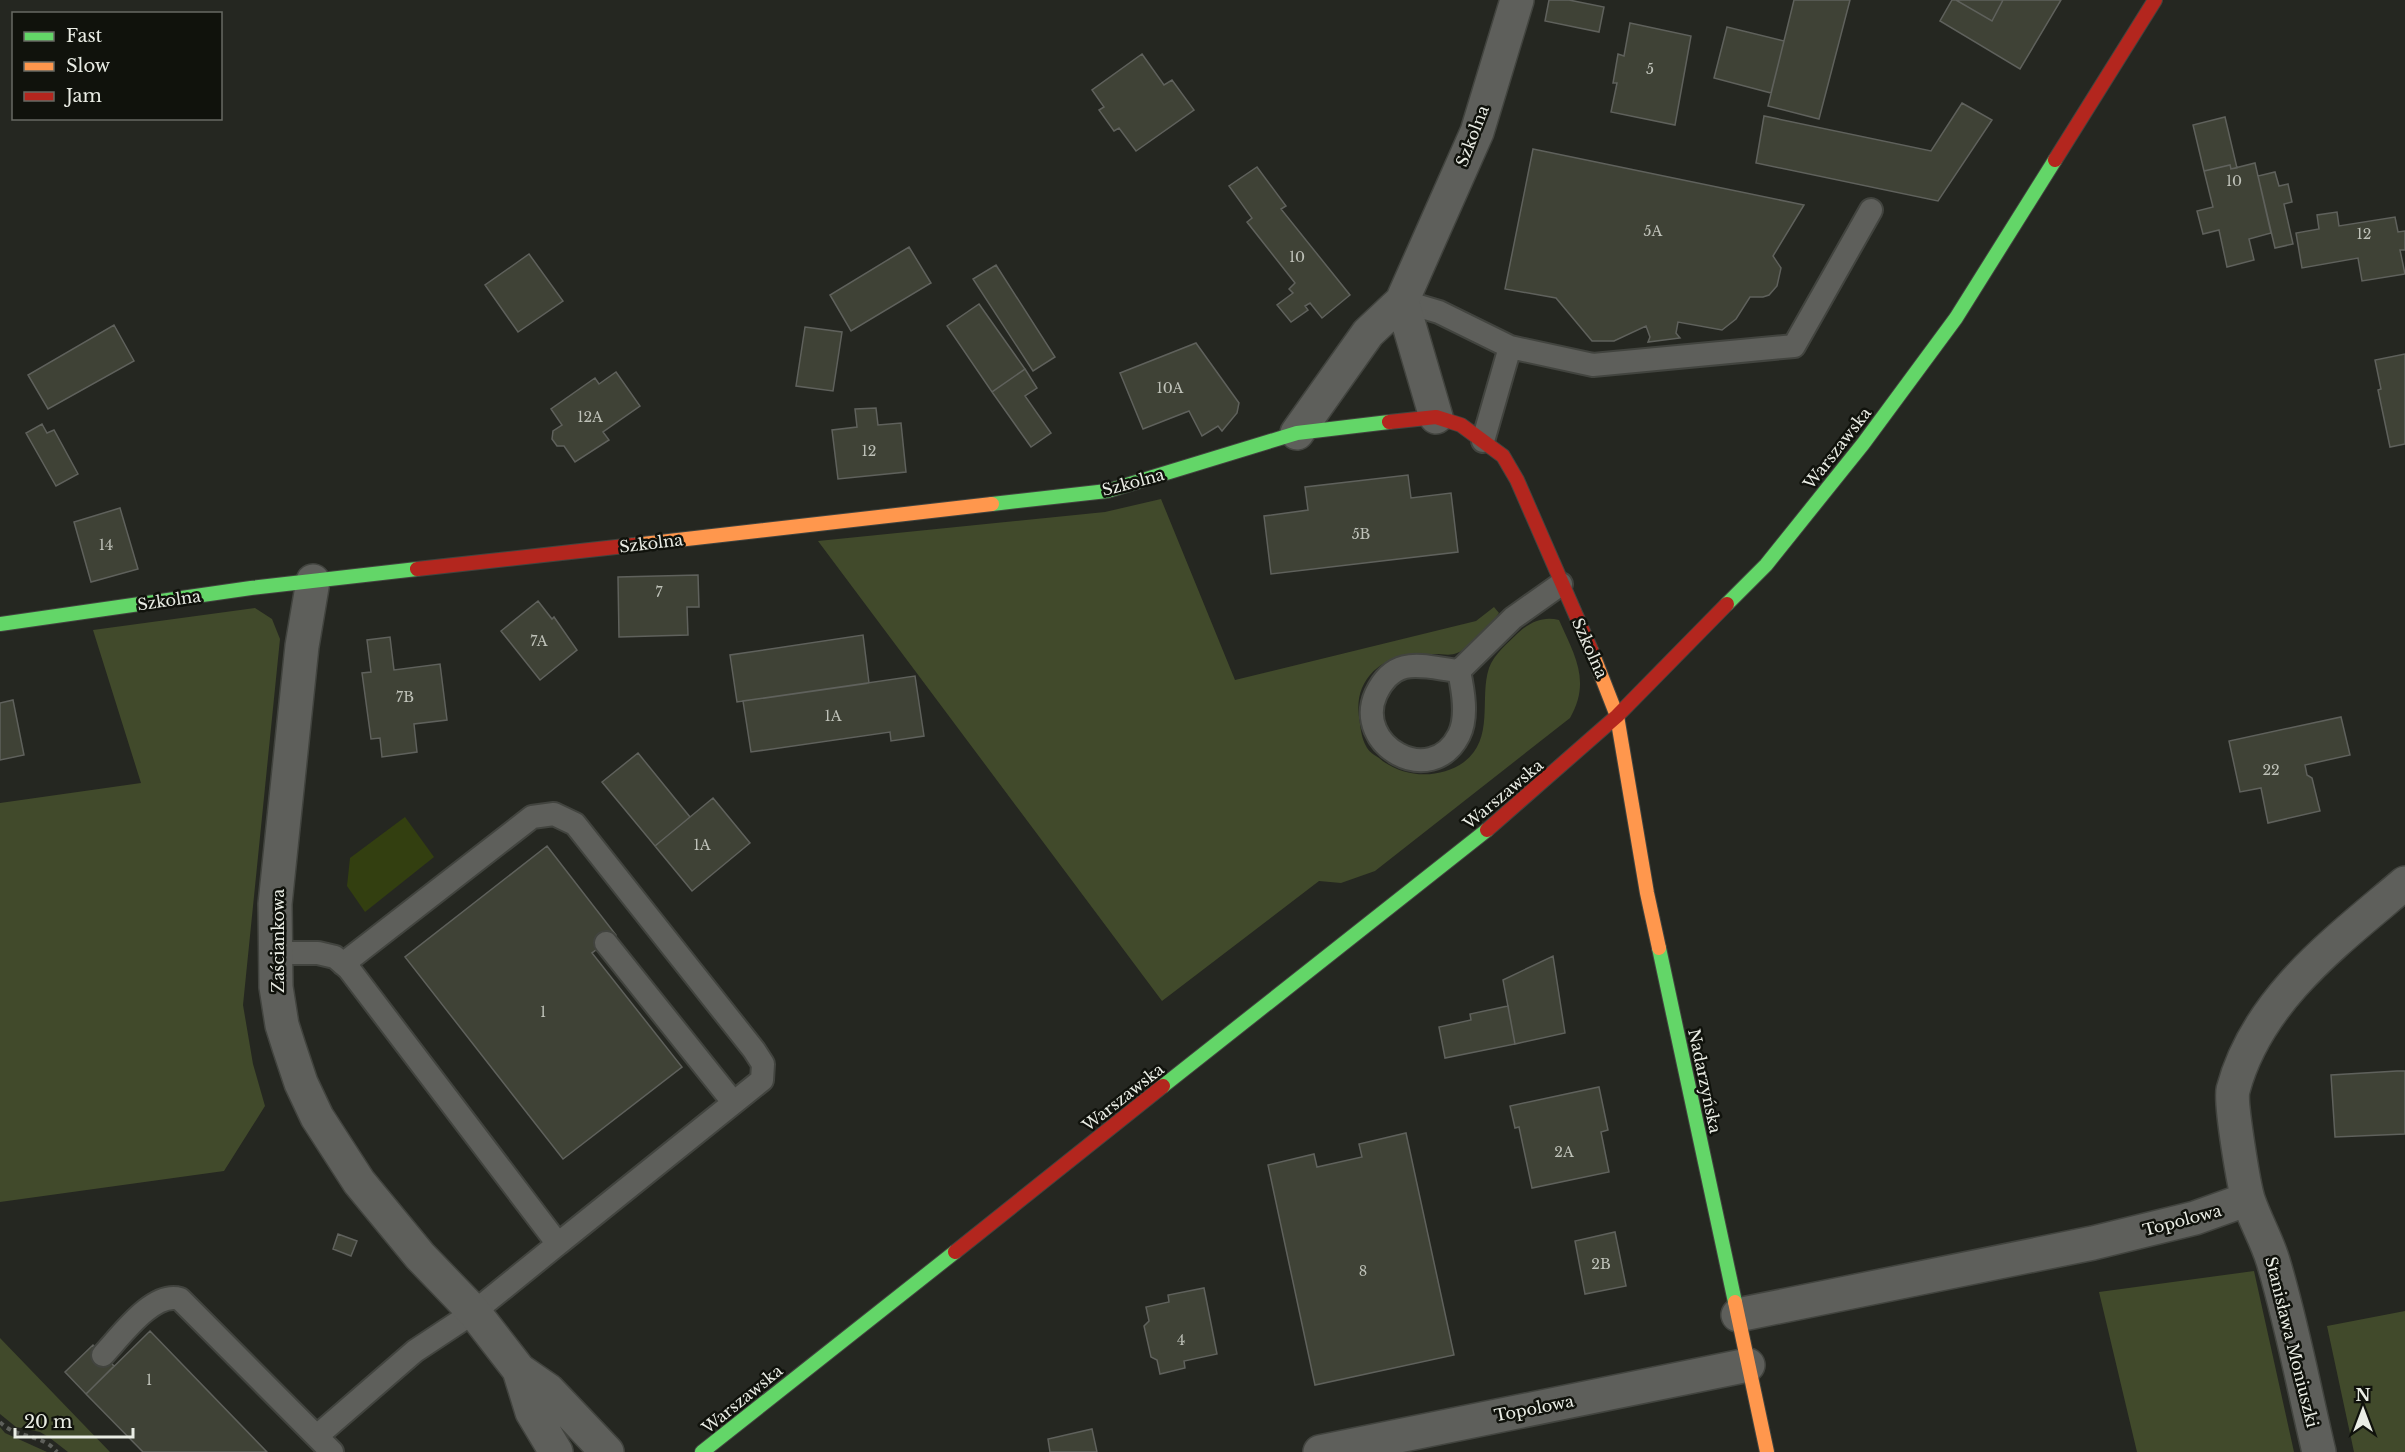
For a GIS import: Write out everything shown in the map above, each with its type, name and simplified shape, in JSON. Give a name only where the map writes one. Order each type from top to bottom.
[{"type":"street","name":"Szkolna","points":[[1297,433],[1368,333],[1402,301],[1477,132],[1517,0]]},
{"type":"street","name":"Warszawska","points":[[702,1452],[1506,815],[1617,716],[1766,565],[1863,444],[1956,318],[2155,0]]},
{"type":"street","points":[[1402,301],[1436,417]]},
{"type":"street","name":"Szkolna","points":[[0,624],[313,581],[1107,491],[1297,433],[1436,417],[1461,425],[1503,456],[1517,480],[1606,683],[1617,716]]},
{"type":"street","name":"Zaściankowa","points":[[313,581],[302,646],[275,904],[276,987],[282,1025],[301,1083],[318,1117],[359,1182],[420,1256],[474,1312],[519,1370],[548,1390],[607,1452]]},
{"type":"street","name":"Nadarzyńska","points":[[1617,716],[1647,893],[1767,1452]]},
{"type":"street","points":[[2248,1200],[2232,1092],[2247,1054],[2266,1019],[2316,959],[2405,883]]},
{"type":"street","name":"Topolowa","points":[[1738,1315],[2093,1243],[2195,1218],[2248,1200]]},
{"type":"street","name":"Stanisława Moniuszki","points":[[2248,1200],[2273,1260],[2319,1452]]},
{"type":"street","name":"Topolowa","points":[[1320,1452],[1748,1365]]},
{"type":"street","name":"Zaściankowa","points":[[519,1370],[531,1412],[556,1452]]},
{"type":"lane","points":[[1402,301],[1439,312],[1510,347],[1593,365],[1794,346],[1871,210]]},
{"type":"lane","points":[[1484,441],[1510,347]]},
{"type":"lane","points":[[1460,671],[1513,618],[1561,584]]},
{"type":"lane","points":[[1407,665],[1460,671],[1464,706],[1460,734],[1445,755],[1426,761],[1409,759],[1392,751],[1378,735],[1373,718],[1375,698],[1382,684],[1392,672],[1407,665]]},
{"type":"lane","points":[[103,1355],[153,1303],[165,1298],[180,1299],[324,1444],[415,1351],[474,1312],[762,1080],[763,1064],[574,824],[554,814],[532,817],[343,964]]},
{"type":"lane","points":[[606,943],[733,1102]]},
{"type":"lane","points":[[275,953],[318,953],[335,957],[343,964],[369,994],[558,1244]]},
{"type":"path","points":[[0,1422],[16,1434],[42,1440],[57,1452]]},
{"type":"shaded area","points":[[1161,499],[1235,680],[1476,621],[1494,607],[1499,613],[1481,636],[1464,650],[1452,654],[1424,654],[1392,659],[1375,670],[1362,688],[1358,710],[1361,732],[1367,748],[1398,770],[1421,774],[1443,772],[1464,762],[1474,753],[1483,730],[1486,680],[1491,663],[1506,645],[1532,623],[1542,619],[1559,620],[1575,657],[1580,680],[1576,705],[1570,718],[1375,871],[1341,883],[1319,881],[1162,1001],[818,541],[1105,512]]},
{"type":"shaded area","points":[[255,608],[272,619],[280,639],[243,1005],[253,1064],[265,1106],[224,1171],[0,1202],[0,803],[141,783],[93,630]]},
{"type":"shaded area","points":[[405,817],[434,857],[365,912],[347,886],[350,858]]},
{"type":"shaded area","points":[[2254,1271],[2294,1452],[2137,1452],[2099,1292]]},
{"type":"shaded area","points":[[2405,1311],[2405,1452],[2354,1452],[2327,1326]]},
{"type":"shaded area","points":[[0,1338],[110,1452],[68,1452],[40,1432],[16,1427],[0,1414]]},
{"type":"shaded area","points":[[0,1427],[5,1433],[47,1452],[0,1452]]},
{"type":"building","points":[[1549,0],[1569,0],[1604,7],[1599,32],[1545,21]]},
{"type":"building","points":[[1794,0],[1850,0],[1819,119],[1768,106]]},
{"type":"building","points":[[1952,0],[1956,0],[1992,21],[2003,0],[2061,0],[2020,69],[1940,21]]},
{"type":"building","points":[[1956,0],[2003,0],[1992,21]]},
{"type":"building","points":[[1630,23],[1691,36],[1675,125],[1611,112],[1617,83],[1613,83],[1618,54],[1624,56]]},
{"type":"building","points":[[1727,27],[1784,41],[1771,93],[1714,78]]},
{"type":"building","points":[[1142,54],[1164,85],[1172,80],[1194,110],[1136,151],[1119,128],[1114,131],[1099,110],[1104,107],[1092,90]]},
{"type":"building","points":[[1962,103],[1992,120],[1938,201],[1756,163],[1764,116],[1931,151]]},
{"type":"building","points":[[2225,117],[2237,168],[2231,169],[2230,165],[2204,171],[2193,125]]},
{"type":"building","points":[[1533,149],[1804,205],[1773,256],[1781,268],[1777,286],[1769,295],[1750,297],[1736,319],[1722,330],[1678,322],[1676,333],[1680,338],[1648,342],[1650,337],[1646,326],[1614,341],[1592,341],[1556,298],[1505,289]]},
{"type":"building","points":[[2255,163],[2271,233],[2249,239],[2254,260],[2227,267],[2219,230],[2203,234],[2197,211],[2213,207],[2204,171],[2230,165],[2231,169]]},
{"type":"building","points":[[1257,167],[1286,206],[1281,209],[1350,295],[1322,318],[1310,303],[1305,306],[1308,310],[1291,322],[1277,305],[1293,293],[1289,289],[1295,283],[1247,222],[1252,218],[1229,186]]},
{"type":"building","points":[[2275,172],[2279,186],[2288,184],[2292,202],[2284,204],[2293,244],[2275,248],[2258,176]]},
{"type":"building","points":[[2337,212],[2339,226],[2395,217],[2398,232],[2405,231],[2405,250],[2400,250],[2405,274],[2362,281],[2358,258],[2302,268],[2296,233],[2319,229],[2317,215]]},
{"type":"building","points":[[909,247],[931,283],[851,331],[830,295]]},
{"type":"building","points":[[529,254],[563,301],[518,332],[485,285]]},
{"type":"building","points":[[996,265],[1055,357],[1033,371],[973,279]]},
{"type":"building","points":[[979,304],[1025,369],[992,392],[947,326]]},
{"type":"building","points":[[114,325],[134,361],[48,409],[28,375]]},
{"type":"building","points":[[805,327],[842,332],[833,391],[796,386]]},
{"type":"building","points":[[1196,343],[1239,403],[1237,413],[1222,431],[1218,426],[1202,436],[1189,411],[1143,429],[1120,373]]},
{"type":"building","points":[[2405,354],[2405,444],[2390,447],[2378,390],[2381,389],[2375,360]]},
{"type":"building","points":[[1025,369],[1037,388],[1025,396],[1051,433],[1031,447],[992,392]]},
{"type":"building","points":[[616,372],[640,406],[603,432],[609,440],[575,462],[564,446],[557,446],[552,439],[553,431],[562,425],[551,409],[595,378],[599,384]]},
{"type":"building","points":[[876,408],[878,425],[901,423],[906,472],[838,479],[832,430],[857,427],[855,409]]},
{"type":"building","points":[[42,424],[47,433],[54,430],[78,474],[56,486],[26,433]]},
{"type":"building","points":[[1408,475],[1411,498],[1451,493],[1458,552],[1271,574],[1264,516],[1308,510],[1305,487]]},
{"type":"building","points":[[120,508],[138,569],[91,582],[74,522]]},
{"type":"building","points":[[698,575],[699,607],[687,607],[688,635],[619,637],[618,577]]},
{"type":"building","points":[[538,601],[552,619],[554,617],[577,650],[540,680],[501,631]]},
{"type":"building","points":[[863,635],[869,683],[737,702],[730,655]]},
{"type":"building","points":[[390,637],[394,670],[440,664],[447,720],[414,724],[417,752],[382,757],[380,738],[371,739],[362,673],[371,672],[367,640]]},
{"type":"building","points":[[915,676],[924,736],[891,741],[890,732],[751,752],[743,701]]},
{"type":"building","points":[[13,700],[24,755],[0,760],[0,703]]},
{"type":"building","points":[[2341,717],[2350,755],[2305,765],[2307,775],[2312,778],[2320,811],[2268,823],[2261,788],[2240,792],[2229,741]]},
{"type":"building","points":[[638,753],[690,817],[655,846],[602,782]]},
{"type":"building","points":[[713,798],[750,843],[692,891],[655,846]]},
{"type":"building","points":[[547,846],[616,935],[592,953],[682,1067],[563,1159],[405,957]]},
{"type":"building","points":[[1553,956],[1565,1033],[1515,1044],[1503,980]]},
{"type":"building","points":[[1508,1006],[1515,1044],[1445,1058],[1439,1027],[1471,1020],[1470,1014]]},
{"type":"building","points":[[2405,1071],[2405,1134],[2335,1137],[2331,1075]]},
{"type":"building","points":[[1599,1087],[1608,1130],[1601,1132],[1609,1172],[1532,1188],[1519,1127],[1515,1128],[1510,1106]]},
{"type":"building","points":[[1406,1133],[1454,1355],[1315,1385],[1268,1165],[1314,1154],[1317,1167],[1362,1157],[1359,1144]]},
{"type":"building","points":[[1615,1232],[1626,1286],[1585,1294],[1575,1241]]},
{"type":"building","points":[[338,1234],[357,1241],[351,1256],[333,1249]]},
{"type":"building","points":[[1204,1288],[1217,1354],[1184,1361],[1185,1368],[1160,1374],[1157,1360],[1151,1357],[1144,1326],[1149,1321],[1146,1307],[1169,1302],[1168,1295]]},
{"type":"building","points":[[150,1331],[267,1452],[143,1452],[86,1394]]},
{"type":"building","points":[[93,1345],[114,1366],[86,1394],[65,1372]]},
{"type":"building","points":[[1092,1429],[1097,1452],[1050,1452],[1048,1439]]},
{"type":"traffic: fast","points":[[1727,604],[1766,565],[1863,444],[1956,318],[2055,160]]},
{"type":"traffic: fast","points":[[992,504],[1107,491],[1297,433],[1389,422]]},
{"type":"traffic: fast","points":[[0,624],[251,588],[417,569]]},
{"type":"traffic: fast","points":[[1163,1086],[1487,830]]},
{"type":"traffic: fast","points":[[1659,948],[1735,1302]]},
{"type":"traffic: fast","points":[[702,1452],[955,1252]]},
{"type":"traffic: slow","points":[[634,545],[992,504]]},
{"type":"traffic: slow","points":[[1592,652],[1617,716],[1647,893],[1659,948]]},
{"type":"traffic: slow","points":[[1735,1302],[1767,1452]]},
{"type":"traffic: jam","points":[[2055,160],[2155,0]]},
{"type":"traffic: jam","points":[[1389,422],[1436,417],[1461,425],[1503,456],[1517,480],[1592,652]]},
{"type":"traffic: jam","points":[[417,569],[634,545]]},
{"type":"traffic: jam","points":[[1487,830],[1617,716],[1727,604]]},
{"type":"traffic: jam","points":[[955,1252],[1163,1086]]}]
